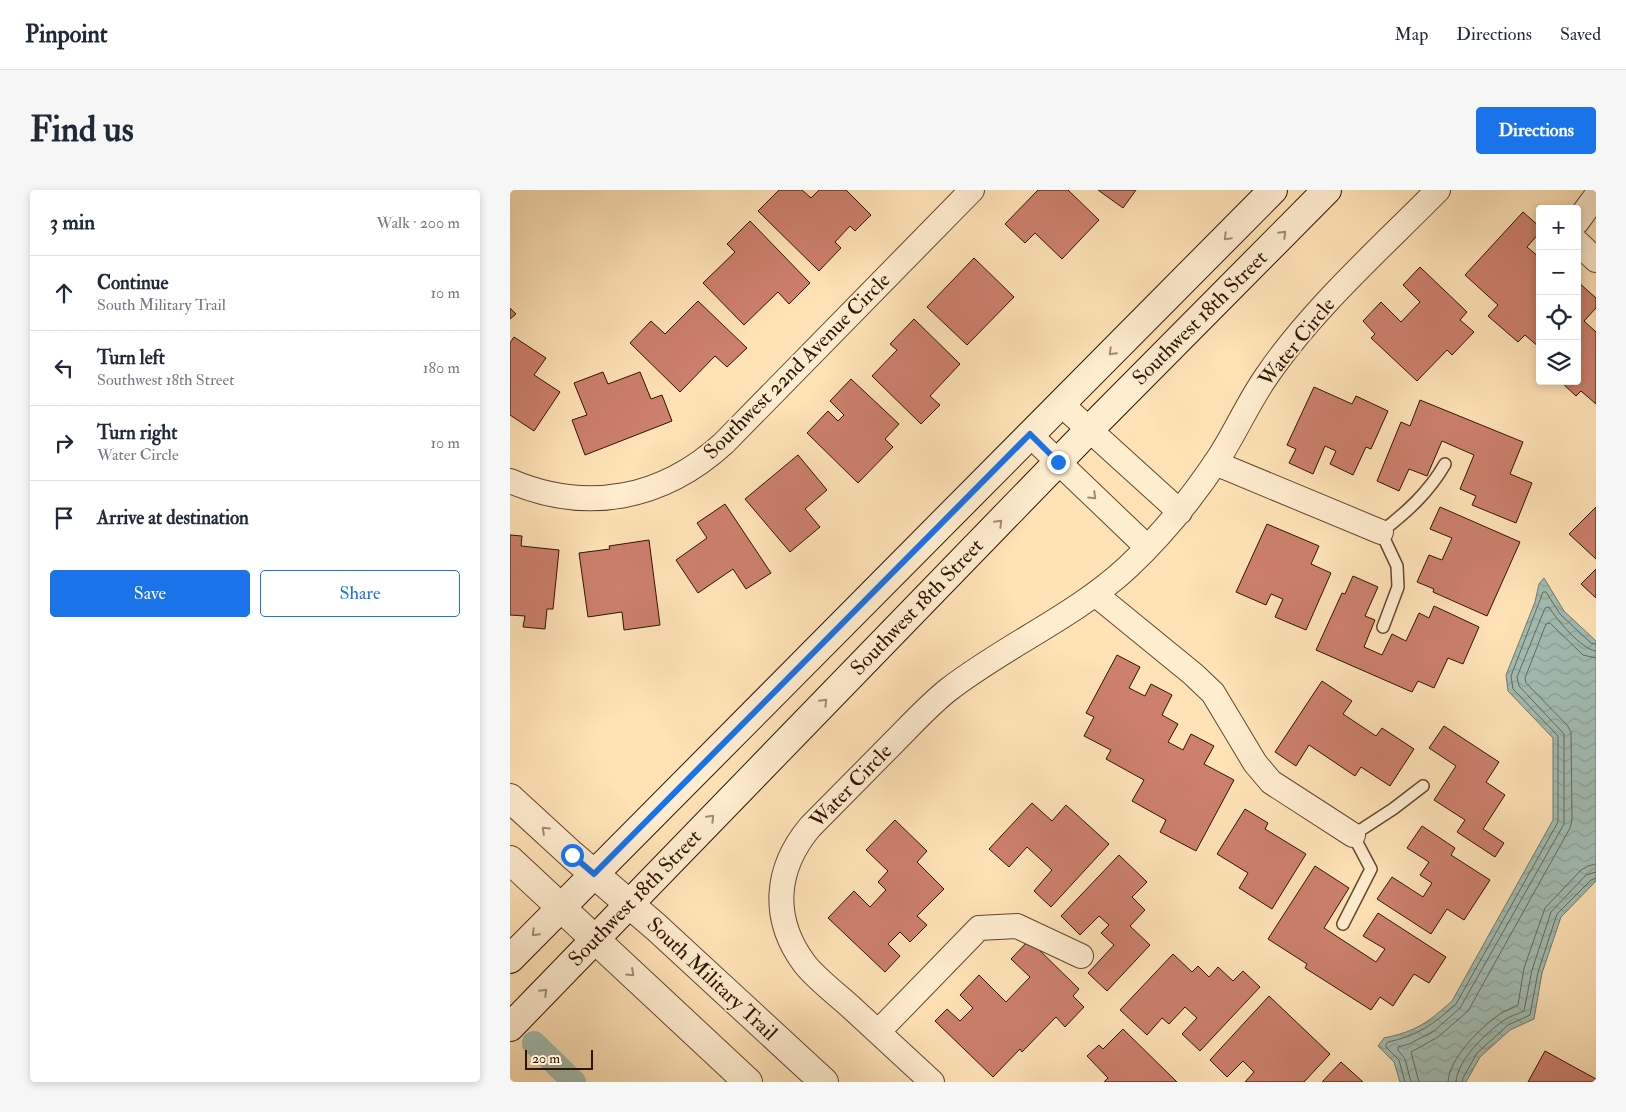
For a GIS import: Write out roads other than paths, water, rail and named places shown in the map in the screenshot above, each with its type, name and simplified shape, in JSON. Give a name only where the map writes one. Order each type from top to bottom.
[{"type":"main road","name":"Southwest 18th Street","points":[[510,959],[1274,190]]},
{"type":"main road","name":"Southwest 18th Street","points":[[510,1027],[1089,430],[1326,190]]},
{"type":"main road","name":"South Military Trail","points":[[510,798],[656,927],[824,1082]]},
{"type":"main road","points":[[510,860],[748,1082]]},
{"type":"street","name":"Southwest 22nd Avenue Circle","points":[[510,482],[550,495],[574,499],[597,499],[644,492],[669,482],[690,470],[709,457],[724,443],[972,190]]},
{"type":"street","name":"Water Circle","points":[[932,1082],[804,964],[789,940],[782,915],[781,889],[784,872],[799,840],[921,715],[947,691],[993,658],[1067,614],[1128,567],[1194,496],[1266,378],[1301,331],[1438,190]]},
{"type":"street","points":[[1581,216],[1596,195],[1592,190]]},
{"type":"street","points":[[1581,246],[1596,260]]},
{"type":"street","points":[[1060,404],[1180,512]]},
{"type":"street","points":[[1030,434],[1147,547]]},
{"type":"street","points":[[1215,463],[1382,532]]},
{"type":"street","points":[[1095,594],[1214,693],[1255,763],[1271,782],[1354,835]]},
{"type":"street","points":[[878,1032],[978,928],[1017,926],[1081,956]]},
{"type":"lane","points":[[1383,626],[1398,587],[1397,566],[1382,532],[1408,511],[1434,483],[1445,464]]},
{"type":"lane","points":[[1343,924],[1371,868],[1354,835],[1423,786]]},
{"type":"water","points":[[1544,578],[1564,611],[1596,641],[1596,881],[1561,917],[1542,973],[1534,1019],[1510,1030],[1480,1057],[1466,1082],[1400,1082],[1394,1062],[1378,1046],[1384,1038],[1421,1025],[1452,1001],[1553,820],[1553,738],[1508,691],[1506,675],[1535,602],[1539,584]]},
{"type":"waterway","points":[[534,1043],[574,1082]]}]
